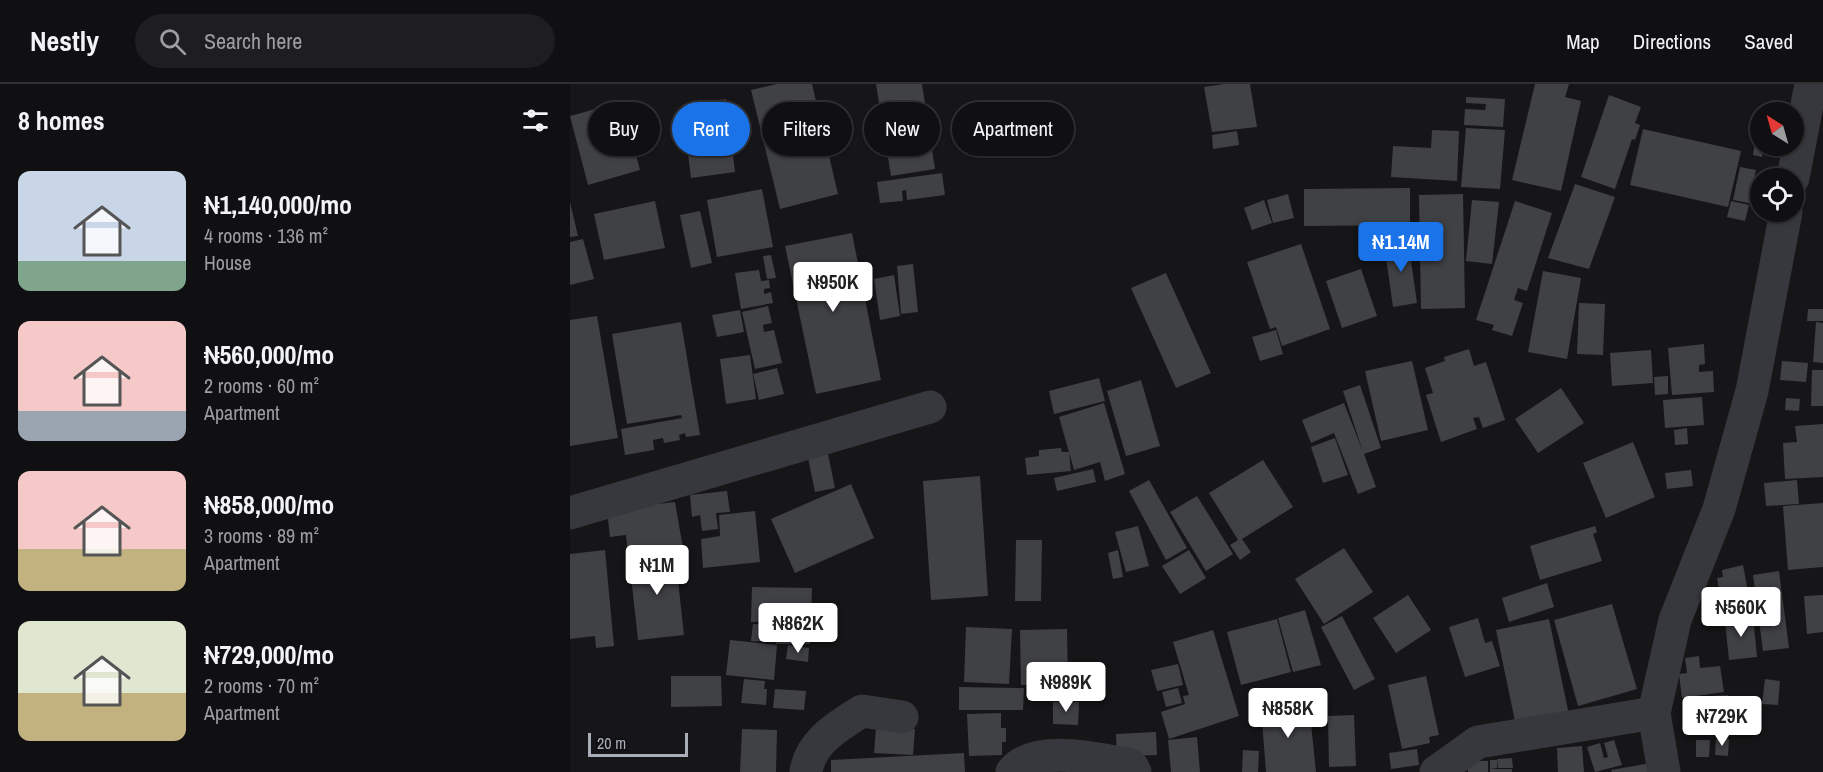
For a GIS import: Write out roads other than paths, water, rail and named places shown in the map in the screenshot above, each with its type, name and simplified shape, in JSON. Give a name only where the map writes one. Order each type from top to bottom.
[{"type":"street","points":[[1795,168],[1810,84]]},
{"type":"street","points":[[1664,772],[1654,713],[1675,620],[1719,509],[1752,391],[1784,222]]},
{"type":"street","points":[[570,513],[930,407]]},
{"type":"street","points":[[806,772],[808,759],[829,731],[862,711],[902,717]]},
{"type":"street","points":[[1436,772],[1478,742],[1654,713]]},
{"type":"street","points":[[1012,772],[1032,757],[1065,756],[1087,756],[1131,765],[1135,772]]}]
